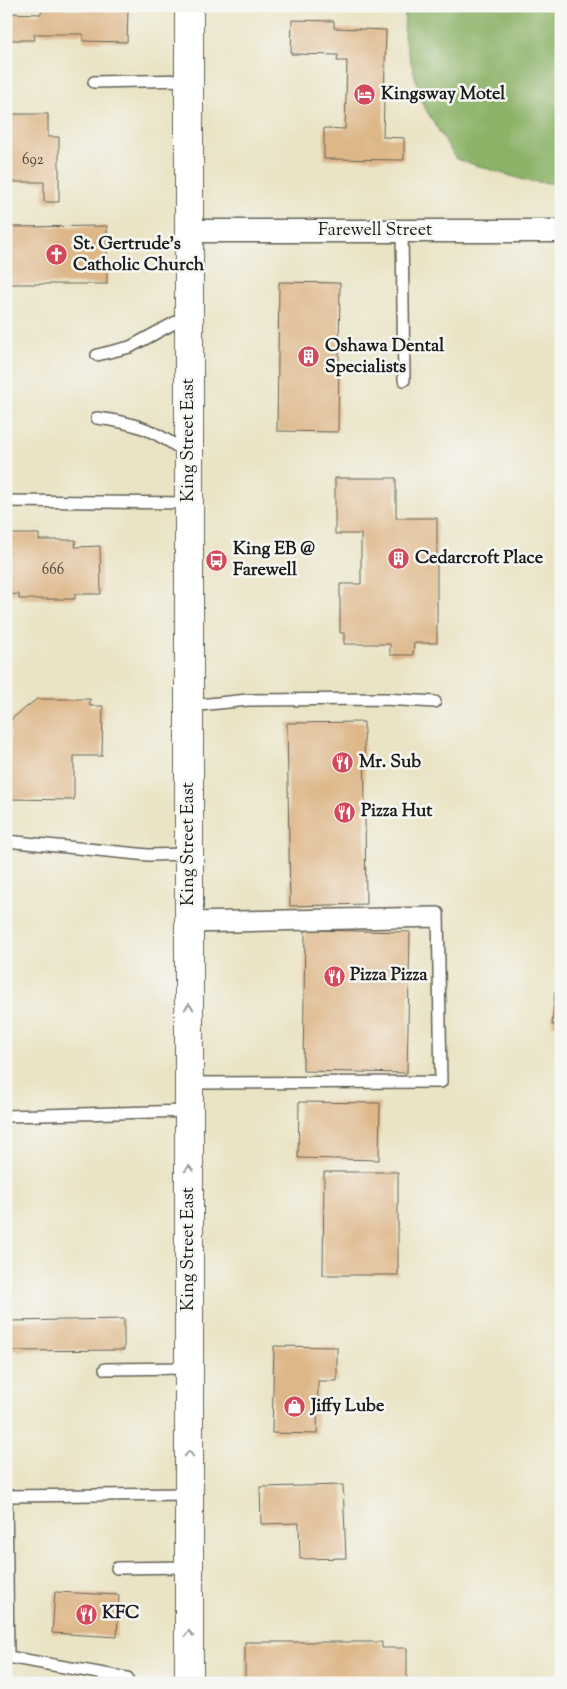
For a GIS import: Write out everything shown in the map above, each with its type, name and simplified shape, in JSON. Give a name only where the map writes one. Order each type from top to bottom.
[{"type":"main road","name":"King Street East","points":[[189,6],[189,1683]]},
{"type":"street","name":"Farewell Street","points":[[189,231],[561,231]]},
{"type":"lane","points":[[94,82],[189,80]]},
{"type":"lane","points":[[402,231],[404,380]]},
{"type":"lane","points":[[97,355],[130,348],[189,315]]},
{"type":"lane","points":[[97,418],[122,421],[142,427],[162,436],[189,455]]},
{"type":"lane","points":[[6,501],[189,503]]},
{"type":"lane","points":[[189,706],[248,700],[384,699],[435,702]]},
{"type":"lane","points":[[6,842],[148,855],[189,854]]},
{"type":"lane","points":[[189,922],[438,921],[441,1082],[189,1083]]},
{"type":"lane","points":[[6,1116],[189,1112]]},
{"type":"lane","points":[[105,1369],[189,1368]]},
{"type":"lane","points":[[127,1683],[127,1678],[8,1657],[6,1496],[189,1494]]},
{"type":"lane","points":[[116,1568],[189,1567]]},
{"type":"green space","points":[[405,6],[561,6],[561,184],[527,181],[456,159],[423,105],[404,37]]},
{"type":"building","points":[[42,6],[66,6],[65,9],[128,10],[127,42],[83,41],[83,34],[34,34],[35,40],[6,40],[6,13],[41,14]]},
{"type":"building","name":"Kingsway Motel","points":[[292,20],[334,21],[334,28],[386,30],[383,137],[404,138],[404,160],[324,159],[324,128],[345,129],[347,61],[337,61],[338,55],[291,54]]},
{"type":"building","points":[[6,114],[48,114],[48,137],[59,137],[59,202],[44,202],[44,182],[6,182]]},
{"type":"building","name":"St. Gertrude's Catholic Church","points":[[107,226],[107,284],[6,284],[6,227]]},
{"type":"building","name":"Oshawa Dental Specialists","points":[[279,282],[340,283],[338,432],[277,431]]},
{"type":"building","name":"Cedarcroft Place","points":[[335,478],[396,478],[396,518],[437,518],[437,643],[414,643],[413,655],[390,655],[390,644],[344,644],[344,633],[340,633],[340,584],[361,584],[361,534],[335,534]]},
{"type":"building","points":[[6,534],[39,534],[39,540],[76,540],[75,547],[100,546],[101,594],[75,594],[75,599],[19,599],[19,594],[6,595]]},
{"type":"building","points":[[37,699],[90,699],[90,706],[103,706],[102,756],[74,756],[74,800],[9,799],[9,783],[6,783],[6,760],[10,760],[10,720]]},
{"type":"building","points":[[364,722],[366,904],[290,906],[287,723]]},
{"type":"building","points":[[305,930],[410,932],[407,1073],[303,1071]]},
{"type":"building","points":[[555,991],[561,991],[561,1025],[552,1025]]},
{"type":"building","points":[[299,1102],[380,1103],[379,1160],[298,1158]]},
{"type":"building","points":[[324,1172],[398,1172],[398,1275],[323,1275]]},
{"type":"building","points":[[124,1319],[124,1350],[10,1351],[10,1321]]},
{"type":"building","name":"Jiffy Lube","points":[[274,1346],[337,1347],[337,1381],[318,1381],[317,1434],[272,1433]]},
{"type":"building","points":[[343,1485],[346,1558],[300,1559],[299,1523],[261,1524],[260,1487]]},
{"type":"building","name":"KFC","points":[[55,1592],[119,1595],[117,1637],[52,1633]]},
{"type":"building","points":[[245,1642],[382,1642],[382,1648],[407,1648],[407,1682],[245,1683]]},
{"type":"place","name":"Kingsway Motel","points":[[365,95]]},
{"type":"place","name":"St. Gertrude's Catholic Church","points":[[57,255]]},
{"type":"place","name":"Oshawa Dental Specialists","points":[[309,357]]},
{"type":"place","name":"Cedarcroft Place","points":[[399,559]]},
{"type":"place","name":"King EB @ Farewell","points":[[217,560]]},
{"type":"place","name":"Mr. Sub","points":[[343,763]]},
{"type":"place","name":"Pizza Hut","points":[[345,812]]},
{"type":"place","name":"Pizza Pizza","points":[[334,976]]},
{"type":"place","name":"Jiffy Lube","points":[[295,1407]]},
{"type":"place","name":"KFC","points":[[86,1614]]}]
